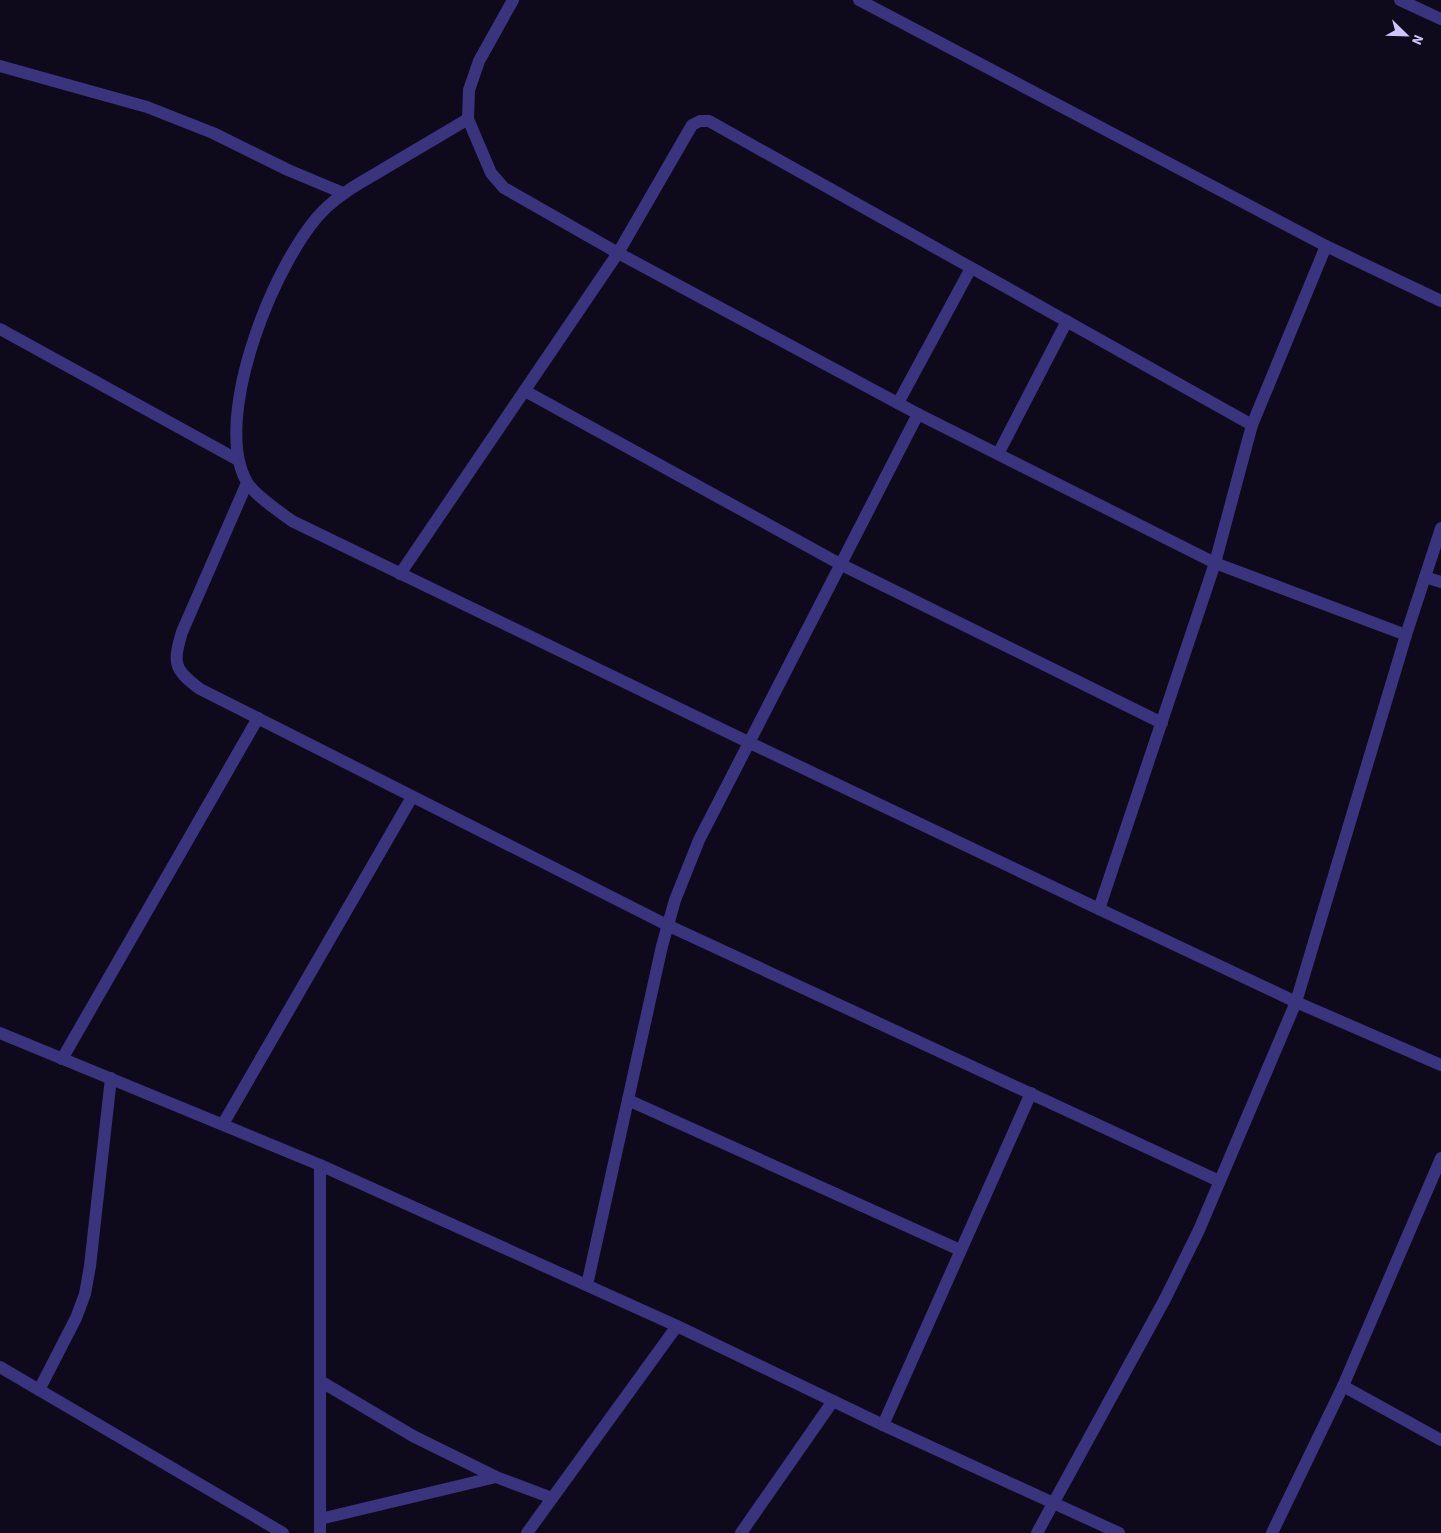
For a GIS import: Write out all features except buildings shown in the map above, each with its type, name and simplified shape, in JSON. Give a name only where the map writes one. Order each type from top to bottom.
[{"type":"street","points":[[513,0],[479,61],[469,90],[468,120],[491,173],[504,188],[618,254],[898,404],[1215,563],[1406,635]]},
{"type":"street","points":[[859,0],[1326,246],[1441,301]]},
{"type":"street","points":[[1400,0],[1441,19]]},
{"type":"street","points":[[0,66],[147,107],[213,133],[288,170],[344,193]]},
{"type":"street","points":[[468,120],[344,193],[325,208],[299,242],[272,290],[253,340],[241,389],[235,430],[238,460],[247,483],[269,504],[292,521],[400,574],[748,742],[1296,1002],[1441,1065]]},
{"type":"street","points":[[400,574],[618,254],[692,125],[700,121],[709,121],[1252,425]]},
{"type":"street","points":[[1099,909],[1215,563],[1252,425],[1326,246]]},
{"type":"street","points":[[898,404],[972,268]]},
{"type":"street","points":[[998,454],[1068,322]]},
{"type":"street","points":[[0,329],[238,460]]},
{"type":"street","points":[[525,391],[840,564],[1162,723]]},
{"type":"street","points":[[587,1285],[667,925],[675,900],[699,840],[748,742],[918,414]]},
{"type":"street","points":[[247,483],[182,632],[175,654],[178,668],[187,679],[200,689],[667,925],[1219,1180]]},
{"type":"street","points":[[1037,1533],[1165,1299],[1199,1230],[1296,1002],[1406,635],[1441,528]]},
{"type":"street","points":[[1425,577],[1441,582]]},
{"type":"street","points":[[62,1058],[258,718]]},
{"type":"street","points":[[223,1124],[412,797]]},
{"type":"street","points":[[0,1033],[320,1165],[677,1326],[883,1425],[1119,1533]]},
{"type":"street","points":[[39,1390],[76,1318],[85,1294],[90,1266],[111,1078]]},
{"type":"street","points":[[883,1425],[1031,1094]]},
{"type":"street","points":[[628,1100],[960,1250]]},
{"type":"street","points":[[1272,1533],[1343,1386],[1441,1158]]},
{"type":"street","points":[[320,1165],[320,1533]]},
{"type":"street","points":[[527,1533],[677,1326]]},
{"type":"street","points":[[0,1366],[283,1533]]},
{"type":"street","points":[[320,1381],[413,1436],[496,1477],[552,1498]]},
{"type":"street","points":[[1343,1386],[1441,1440]]},
{"type":"street","points":[[741,1533],[833,1401]]},
{"type":"street","points":[[320,1519],[496,1477]]}]
